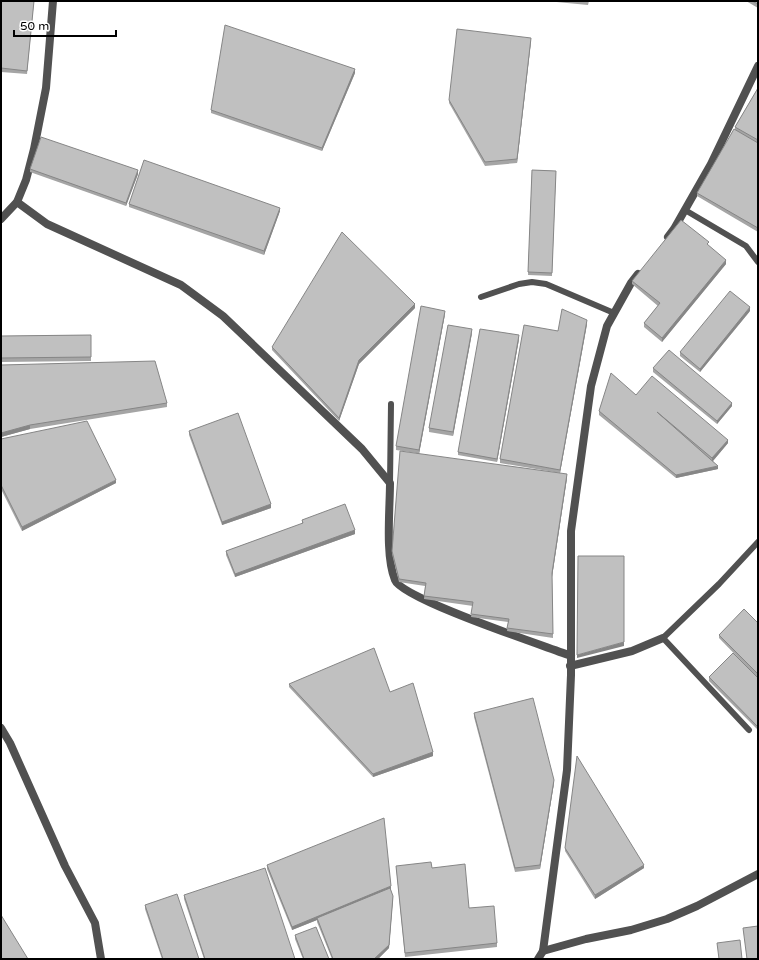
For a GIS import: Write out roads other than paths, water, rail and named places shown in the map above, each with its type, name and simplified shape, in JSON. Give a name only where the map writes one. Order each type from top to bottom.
[{"type":"street","points":[[1,219],[17,202],[26,180],[34,149],[46,88],[53,1]]},
{"type":"street","points":[[664,241],[674,229],[711,164],[758,66]]},
{"type":"street","points":[[17,202],[47,224],[181,285],[223,316],[362,450],[390,483],[390,554],[395,581],[402,588],[417,597],[468,618],[570,656]]},
{"type":"street","points":[[538,959],[543,951],[567,770],[571,675],[571,531],[591,386],[607,326],[631,283],[646,265]]},
{"type":"street","points":[[570,666],[632,651],[663,638]]},
{"type":"street","points":[[1,728],[10,743],[65,866],[95,923],[101,959]]},
{"type":"street","points":[[543,951],[586,939],[631,930],[667,919],[697,906],[758,874]]},
{"type":"lane","points":[[685,210],[746,246],[758,262]]},
{"type":"lane","points":[[481,298],[519,284],[532,282],[546,284],[614,313]]},
{"type":"lane","points":[[390,483],[391,404]]},
{"type":"lane","points":[[750,730],[663,638],[720,584],[758,542]]}]
